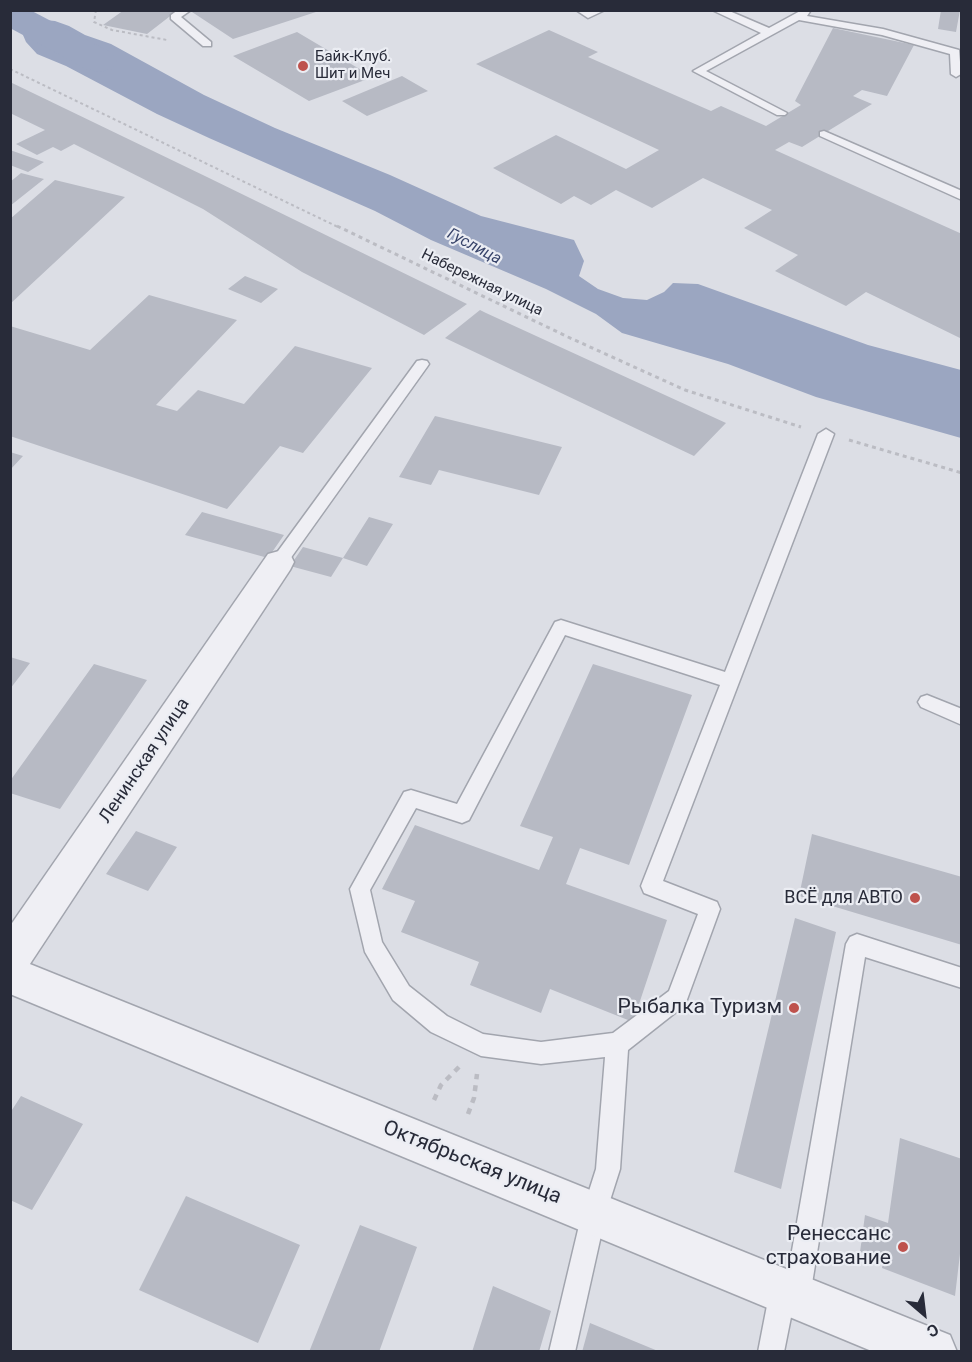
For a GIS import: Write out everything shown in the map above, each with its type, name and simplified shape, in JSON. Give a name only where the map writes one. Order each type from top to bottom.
[{"type":"street","name":"Ленинская улица","points":[[10,960],[279,562]]},
{"type":"street","name":"Октябрьская улица","points":[[10,975],[933,1352]]},
{"type":"lane","points":[[186,10],[175,17],[207,44]]},
{"type":"lane","points":[[580,10],[588,15],[600,10]]},
{"type":"lane","points":[[717,10],[769,32]]},
{"type":"lane","points":[[781,113],[698,71],[810,10]]},
{"type":"lane","points":[[797,17],[884,32],[955,52],[956,74]]},
{"type":"lane","points":[[825,134],[962,196]]},
{"type":"lane","points":[[279,562],[422,364]]},
{"type":"lane","points":[[730,681],[561,627],[462,814],[411,798],[360,889],[372,945],[401,993],[438,1024],[481,1045],[541,1053],[617,1044],[677,998],[710,909],[651,886],[826,434]]},
{"type":"lane","points":[[927,702],[962,718]]},
{"type":"lane","points":[[771,1352],[790,1293],[857,945],[962,978]]},
{"type":"lane","points":[[562,1352],[594,1213],[608,1169],[617,1044]]},
{"type":"path","points":[[96,10],[94,22],[112,30],[156,39],[207,44]]},
{"type":"path","name":"Набережная улица","points":[[10,69],[568,337],[685,390],[761,416],[962,473]]},
{"type":"path","points":[[434,1100],[441,1085],[481,1045]]},
{"type":"path","points":[[468,1114],[474,1098],[481,1045]]},
{"type":"water","points":[[25,18],[55,21],[111,44],[204,95],[275,128],[390,175],[481,216],[574,240],[584,261],[579,276],[598,289],[623,298],[647,300],[664,292],[673,283],[698,284],[868,345],[961,370],[961,438],[816,397],[728,364],[622,333],[596,314],[546,289],[431,240],[375,211],[157,114],[66,66],[37,54],[26,42],[20,28]]},
{"type":"building","points":[[124,10],[178,10],[147,34],[103,25]]},
{"type":"building","points":[[197,10],[319,11],[233,39],[192,12]]},
{"type":"building","points":[[941,10],[960,10],[956,32],[938,29]]},
{"type":"building","points":[[833,28],[914,45],[887,96],[862,90],[853,96],[872,104],[802,147],[789,142],[775,150],[962,234],[962,339],[866,292],[846,306],[775,271],[798,255],[744,228],[772,210],[703,178],[652,208],[616,190],[591,205],[574,196],[561,204],[493,168],[556,135],[626,169],[659,150],[476,64],[549,30],[598,52],[588,57],[711,111],[721,106],[766,126],[801,105],[795,101]]},
{"type":"building","name":"Байк-Клуб. Шит и Меч","points":[[297,32],[373,77],[309,101],[233,56]]},
{"type":"building","points":[[402,76],[428,91],[367,116],[342,101]]},
{"type":"building","points":[[10,82],[467,304],[424,335],[302,272],[203,209],[74,144],[61,151],[53,147],[37,155],[16,144],[45,130],[10,113]]},
{"type":"building","points":[[10,150],[44,162],[28,172],[10,165]]},
{"type":"building","points":[[21,173],[44,179],[10,206],[10,182]]},
{"type":"building","points":[[55,180],[125,197],[10,304],[10,219]]},
{"type":"building","points":[[245,276],[278,289],[261,303],[228,289]]},
{"type":"building","points":[[149,295],[237,320],[156,405],[177,411],[198,390],[244,404],[295,346],[372,368],[303,453],[280,446],[227,509],[10,436],[10,326],[90,350]]},
{"type":"building","points":[[480,310],[726,423],[694,456],[445,338]]},
{"type":"building","points":[[435,416],[562,447],[539,495],[439,470],[431,485],[399,477]]},
{"type":"building","points":[[10,452],[23,456],[10,470]]},
{"type":"building","points":[[202,512],[284,535],[268,558],[185,535]]},
{"type":"building","points":[[369,517],[393,524],[367,566],[343,558]]},
{"type":"building","points":[[303,547],[343,558],[331,577],[290,566]]},
{"type":"building","points":[[10,657],[30,663],[10,689]]},
{"type":"building","points":[[94,664],[147,680],[60,809],[10,793],[10,781]]},
{"type":"building","points":[[593,664],[692,695],[629,865],[580,848],[566,884],[667,920],[633,1022],[550,989],[541,1013],[470,985],[479,962],[401,932],[415,901],[382,889],[415,825],[539,870],[553,837],[520,826]]},
{"type":"building","points":[[136,831],[177,847],[148,891],[106,874]]},
{"type":"building","points":[[812,834],[962,877],[962,945],[799,896]]},
{"type":"building","points":[[795,918],[836,932],[781,1189],[734,1172]]},
{"type":"building","points":[[21,1096],[83,1124],[32,1210],[10,1200],[10,1113]]},
{"type":"building","points":[[900,1138],[962,1159],[962,1237],[955,1296],[882,1268],[883,1261],[860,1252],[865,1215],[888,1223]]},
{"type":"building","points":[[186,1196],[300,1245],[258,1343],[139,1290]]},
{"type":"building","points":[[360,1225],[417,1247],[379,1352],[309,1352]]},
{"type":"building","points":[[493,1286],[551,1311],[539,1352],[472,1352]]},
{"type":"building","points":[[590,1323],[658,1351],[658,1352],[582,1352]]},
{"type":"waterway","name":"Гуслица","points":[[10,14],[99,61]]},
{"type":"place","name":"Байк-Клуб. Шит и Меч","points":[[303,66]]},
{"type":"place","name":"ВСЁ для АВТО","points":[[915,898]]},
{"type":"place","name":"Рыбалка Туризм","points":[[794,1008]]},
{"type":"place","name":"Ренессанс страхование","points":[[903,1247]]}]
